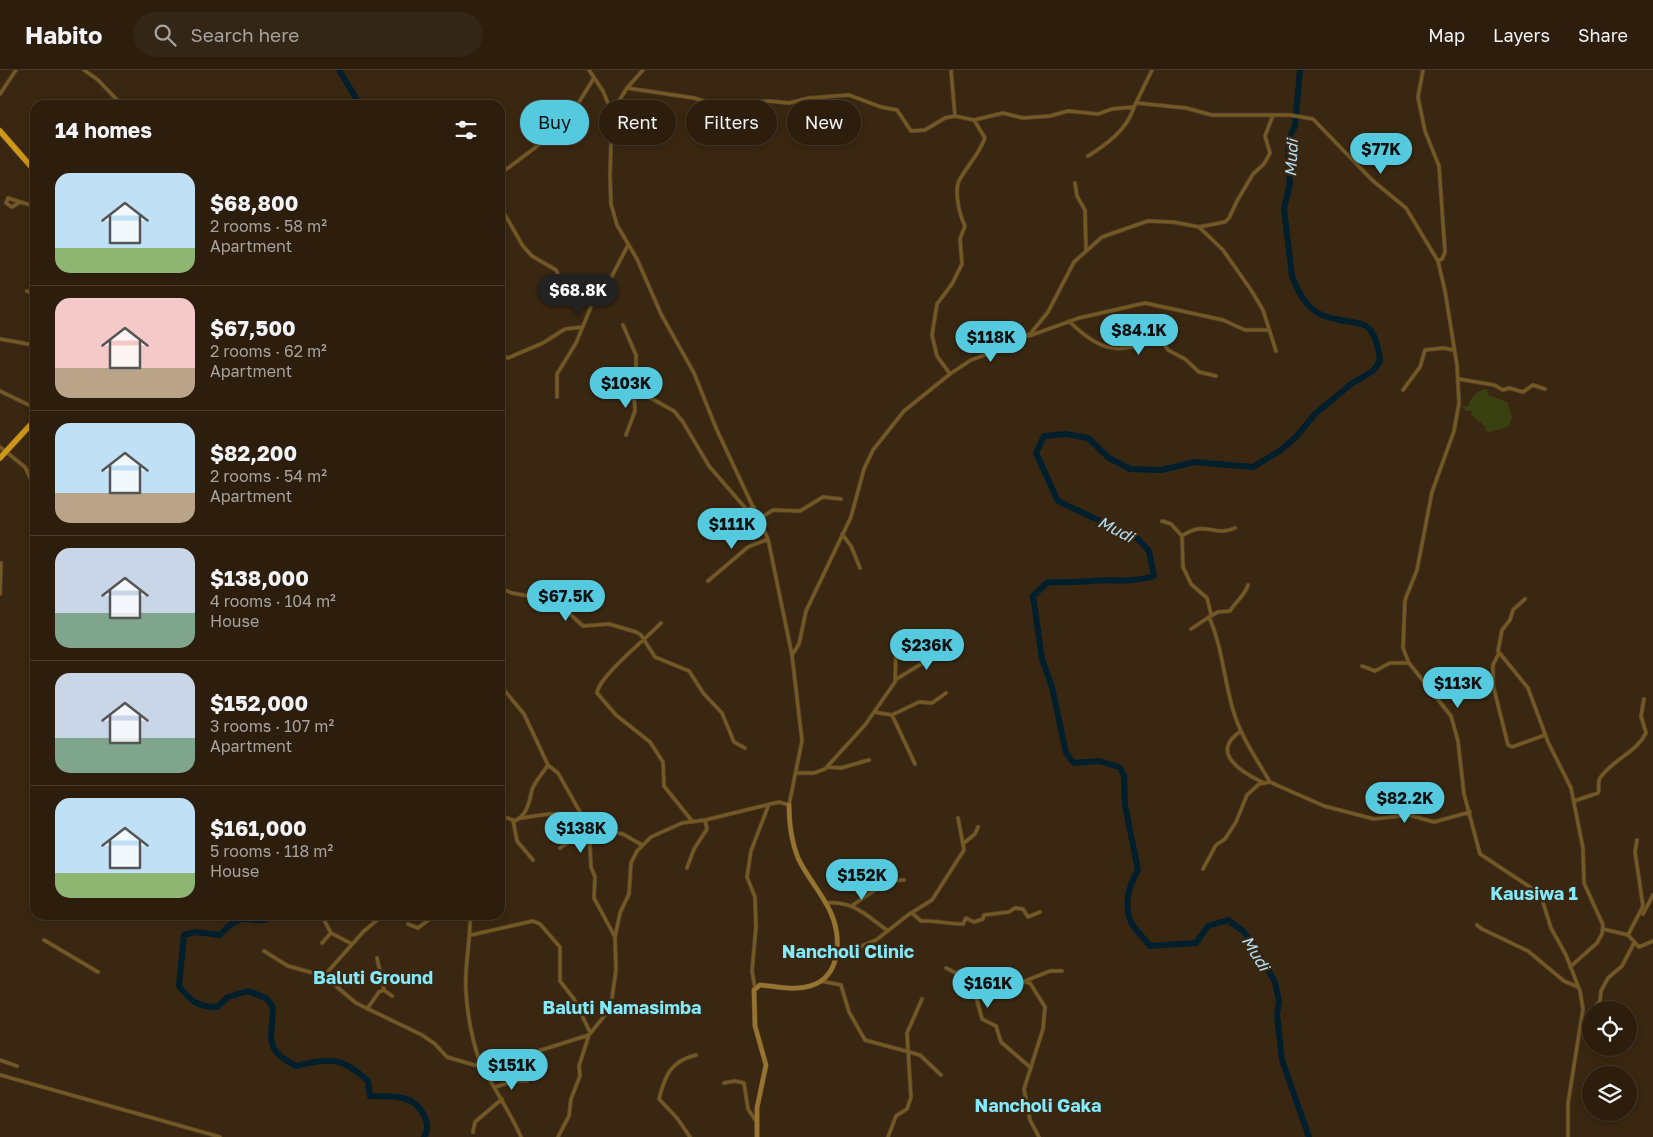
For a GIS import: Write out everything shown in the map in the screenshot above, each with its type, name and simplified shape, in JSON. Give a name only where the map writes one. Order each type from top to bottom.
[{"type":"highway","points":[[0,131],[30,165]]},
{"type":"highway","points":[[0,458],[29,427]]},
{"type":"street","points":[[0,94],[16,70]]},
{"type":"street","points":[[84,70],[96,78],[117,100]]},
{"type":"street","points":[[588,70],[607,100]]},
{"type":"street","points":[[620,100],[642,70]]},
{"type":"street","points":[[951,70],[955,116]]},
{"type":"street","points":[[1088,156],[1130,119],[1152,70]]},
{"type":"street","points":[[1423,70],[1418,97],[1420,115],[1439,166],[1445,252],[1438,262]]},
{"type":"street","points":[[505,170],[564,126],[594,78]]},
{"type":"street","points":[[627,88],[694,98],[714,104],[769,101],[790,102],[809,98],[849,95],[881,107],[897,110],[906,126],[914,132],[925,130],[945,118],[955,116],[974,120],[1003,113],[1023,118],[1050,116],[1068,111],[1098,114],[1112,109],[1134,107]]},
{"type":"street","points":[[1137,103],[1186,108],[1212,115],[1290,115],[1302,116],[1317,121],[1372,180],[1406,208],[1438,262],[1445,291],[1459,379],[1459,403],[1454,431],[1432,492],[1417,570],[1404,604],[1403,648],[1409,663],[1451,716],[1460,750],[1464,794],[1480,854],[1530,887],[1542,899],[1551,928],[1570,967],[1583,1001]]},
{"type":"street","points":[[1024,338],[1037,327],[1048,312],[1074,262],[1102,238],[1143,222],[1173,222],[1199,227],[1217,225],[1230,218],[1246,184],[1270,153],[1265,136],[1274,115]]},
{"type":"street","points":[[950,374],[937,356],[932,335],[937,304],[952,284],[962,264],[960,238],[965,226],[959,212],[958,183],[970,166],[984,138],[974,120]]},
{"type":"street","points":[[611,145],[612,204],[617,225],[637,259],[661,314],[694,373],[716,428],[768,539],[792,655],[802,741],[789,805],[798,857],[810,881],[831,912],[838,937],[836,958],[821,981]]},
{"type":"street","points":[[1075,183],[1077,196],[1085,210],[1086,250]]},
{"type":"street","points":[[20,202],[30,205]]},
{"type":"street","points":[[505,215],[523,246],[532,256],[556,270],[564,284]]},
{"type":"street","points":[[1199,227],[1223,250],[1251,290],[1263,310],[1276,351]]},
{"type":"street","points":[[557,397],[557,374],[583,328],[593,302],[611,278],[628,245]]},
{"type":"street","points":[[792,655],[799,644],[806,611],[828,570],[835,548],[851,517],[860,482],[873,450],[904,411],[950,374],[971,360],[1070,321],[1104,311],[1148,303],[1223,320],[1245,330],[1268,330]]},
{"type":"street","points":[[1070,321],[1090,340],[1113,350],[1140,347],[1160,338],[1168,350],[1185,359],[1199,372],[1216,376]]},
{"type":"street","points":[[623,325],[636,354],[635,411],[626,435]]},
{"type":"street","points":[[505,356],[508,358],[543,343],[565,330],[583,328]]},
{"type":"street","points":[[0,340],[28,344]]},
{"type":"street","points":[[1403,390],[1420,367],[1425,350],[1443,348],[1454,350]]},
{"type":"street","points":[[1459,379],[1494,385],[1503,390],[1510,388],[1523,392],[1533,385],[1545,389]]},
{"type":"street","points":[[636,390],[674,411],[683,422],[709,466],[755,518],[759,519]]},
{"type":"street","points":[[0,391],[30,406]]},
{"type":"street","points":[[0,447],[5,453],[25,467],[30,478]]},
{"type":"street","points":[[759,519],[773,510],[800,511],[822,497],[841,499]]},
{"type":"street","points":[[748,510],[754,507]]},
{"type":"street","points":[[1162,521],[1171,524],[1182,536],[1183,567],[1191,584],[1207,598],[1210,616],[1241,731],[1270,782]]},
{"type":"street","points":[[1182,536],[1196,528],[1221,532],[1235,528]]},
{"type":"street","points":[[842,534],[851,546],[860,568]]},
{"type":"street","points":[[708,581],[748,547],[768,539]]},
{"type":"street","points":[[0,563],[0,594]]},
{"type":"street","points":[[1192,629],[1210,616],[1230,611],[1235,602],[1242,599],[1248,584]]},
{"type":"street","points":[[505,590],[556,601],[583,626],[609,624],[639,634],[655,657],[690,672],[700,689],[722,713],[734,742],[745,748]]},
{"type":"street","points":[[1525,599],[1513,610],[1510,620],[1502,630],[1498,647],[1499,653],[1528,688],[1545,735],[1571,788],[1582,848],[1584,883],[1602,921],[1603,929],[1597,943],[1570,967]]},
{"type":"street","points":[[661,623],[601,683],[597,693],[616,715],[650,742],[663,762],[664,786],[692,821]]},
{"type":"street","points":[[895,680],[896,651],[910,632]]},
{"type":"street","points":[[796,773],[814,773],[826,767],[854,738],[895,680],[934,656],[958,652]]},
{"type":"street","points":[[1499,653],[1493,666],[1493,685],[1508,745],[1512,747],[1545,735]]},
{"type":"street","points":[[1362,666],[1375,671],[1390,663],[1409,663]]},
{"type":"street","points":[[505,691],[524,714],[548,765],[558,773],[589,828],[591,866],[595,877],[594,898],[615,937]]},
{"type":"street","points":[[874,712],[892,716],[919,702],[932,703],[946,693]]},
{"type":"street","points":[[1574,801],[1598,793],[1601,778],[1619,757],[1629,752],[1641,741],[1646,732],[1641,716],[1644,699]]},
{"type":"street","points":[[892,716],[915,764]]},
{"type":"street","points":[[1241,731],[1229,745],[1228,756],[1247,774],[1262,782],[1270,782],[1324,806],[1374,820],[1409,815],[1434,822],[1470,812]]},
{"type":"street","points":[[826,767],[841,768],[868,760]]},
{"type":"street","points":[[520,818],[528,806],[532,790],[548,765]]},
{"type":"street","points":[[1203,869],[1216,845],[1224,839],[1236,822],[1247,794],[1262,782]]},
{"type":"street","points":[[558,1137],[569,1116],[572,1096],[580,1076],[579,1066],[590,1034],[605,1015],[612,998],[616,970],[615,937],[620,913],[629,894],[631,863],[642,845],[651,837],[672,826],[779,802],[789,805]]},
{"type":"street","points":[[757,1137],[756,1122],[766,1065],[755,1026],[753,992],[755,988],[752,972],[756,927],[755,897],[747,877],[751,851],[769,804]]},
{"type":"street","points":[[505,816],[513,820],[549,814],[581,814]]},
{"type":"street","points":[[836,958],[876,940],[912,912],[932,900],[964,850],[958,818]]},
{"type":"street","points":[[513,820],[517,841],[533,860]]},
{"type":"street","points":[[687,868],[694,849],[707,829],[705,820]]},
{"type":"street","points":[[964,844],[975,834],[978,827]]},
{"type":"street","points":[[560,848],[589,828],[624,834],[642,845]]},
{"type":"street","points":[[1637,840],[1635,852],[1643,906],[1640,915]]},
{"type":"street","points":[[853,906],[888,881],[904,880]]},
{"type":"street","points":[[1628,935],[1653,895]]},
{"type":"street","points":[[825,902],[844,902],[853,906],[888,931]]},
{"type":"street","points":[[912,912],[921,922],[934,920],[946,924],[963,924],[966,918],[974,922],[982,920],[984,915],[1010,912],[1015,908],[1023,909],[1028,916],[1040,912]]},
{"type":"street","points":[[324,920],[331,933],[352,944]]},
{"type":"street","points":[[324,976],[352,944],[378,920]]},
{"type":"street","points":[[408,924],[418,928],[428,920]]},
{"type":"street","points":[[470,920],[471,935],[465,980],[468,1016],[482,1065],[521,1137]]},
{"type":"street","points":[[471,935],[533,922],[540,924],[560,947],[560,981],[574,999],[590,1034]]},
{"type":"street","points":[[1478,925],[1482,929],[1528,951],[1564,981],[1578,987]]},
{"type":"street","points":[[1603,929],[1628,935],[1634,944],[1642,947],[1653,942]]},
{"type":"street","points":[[322,943],[331,933]]},
{"type":"street","points":[[44,940],[98,972]]},
{"type":"street","points":[[1600,1001],[1601,991],[1608,978],[1622,966],[1634,944]]},
{"type":"street","points":[[264,951],[288,966],[324,976],[345,995],[367,1009],[422,1035],[450,1059],[482,1065]]},
{"type":"street","points":[[377,958],[384,990],[392,996]]},
{"type":"street","points":[[946,968],[956,973],[960,971],[970,974],[982,1019],[996,1026],[1001,1042],[1031,1068]]},
{"type":"street","points":[[1024,981],[1050,971],[1062,971]]},
{"type":"street","points":[[1012,979],[1032,984],[1045,1007],[1043,1029],[1024,1089],[1030,1120],[1039,1137]]},
{"type":"street","points":[[755,988],[760,985],[805,987],[821,981],[841,985],[849,1012],[865,1040],[922,1056],[941,1075]]},
{"type":"street","points":[[367,1009],[379,992],[384,990]]},
{"type":"street","points":[[888,1137],[896,1116],[907,1109],[911,1097],[908,1079],[910,1053],[907,1042],[908,1030],[922,999]]},
{"type":"street","points":[[1568,1137],[1568,1104],[1574,1059],[1582,1021]]},
{"type":"street","points":[[535,1052],[590,1034]]},
{"type":"street","points":[[690,1137],[677,1118],[659,1099],[672,1065],[696,1055]]},
{"type":"street","points":[[0,1060],[17,1066]]},
{"type":"street","points":[[0,1075],[220,1137]]},
{"type":"street","points":[[495,1087],[514,1081],[527,1081]]},
{"type":"street","points":[[724,1083],[735,1081],[744,1083],[748,1109],[756,1122]]},
{"type":"street","points":[[473,1132],[475,1122],[502,1099]]},
{"type":"green space","points":[[1487,389],[1488,395],[1507,402],[1512,417],[1508,427],[1490,432],[1485,431],[1485,426],[1471,415],[1472,411],[1467,411],[1460,405],[1468,407],[1475,395]]},
{"type":"waterway","points":[[339,70],[357,100]]},
{"type":"waterway","name":"Mudi","points":[[1300,70],[1295,126],[1289,138],[1288,166],[1290,183],[1284,209],[1292,276],[1303,299],[1316,312],[1334,319],[1362,324],[1368,328],[1373,334],[1380,361],[1373,371],[1351,384],[1315,414],[1296,437],[1281,450],[1253,467],[1195,462],[1161,470],[1130,469],[1109,458],[1088,438],[1066,434],[1044,436],[1036,453],[1058,501],[1138,539],[1149,551],[1154,576],[1131,580],[1048,582],[1033,596],[1042,659],[1052,687],[1066,753],[1074,763],[1099,761],[1119,767],[1124,775],[1125,805],[1138,870],[1129,891],[1127,906],[1130,920],[1150,946],[1196,943],[1208,926],[1228,920],[1243,931],[1254,945],[1275,982],[1279,1001],[1277,1015],[1282,1060],[1309,1137]]},
{"type":"waterway","points":[[240,920],[229,926],[220,935],[195,932],[184,935],[179,986],[187,996],[199,1004],[210,1007],[217,1007],[228,997],[248,991],[266,998],[273,1007],[271,1036],[274,1049],[278,1054],[296,1066],[318,1061],[342,1063],[368,1081],[370,1096],[398,1097],[411,1101],[420,1109],[426,1120],[427,1126],[424,1137]]},
{"type":"district","name":"Kausiwa 1","points":[[1534,893]]},
{"type":"district","name":"Nancholi Clinic","points":[[848,951]]},
{"type":"district","name":"Baluti Ground","points":[[373,977]]},
{"type":"district","name":"Baluti Namasimba","points":[[622,1007]]},
{"type":"district","name":"Nancholi Gaka","points":[[1038,1105]]}]
